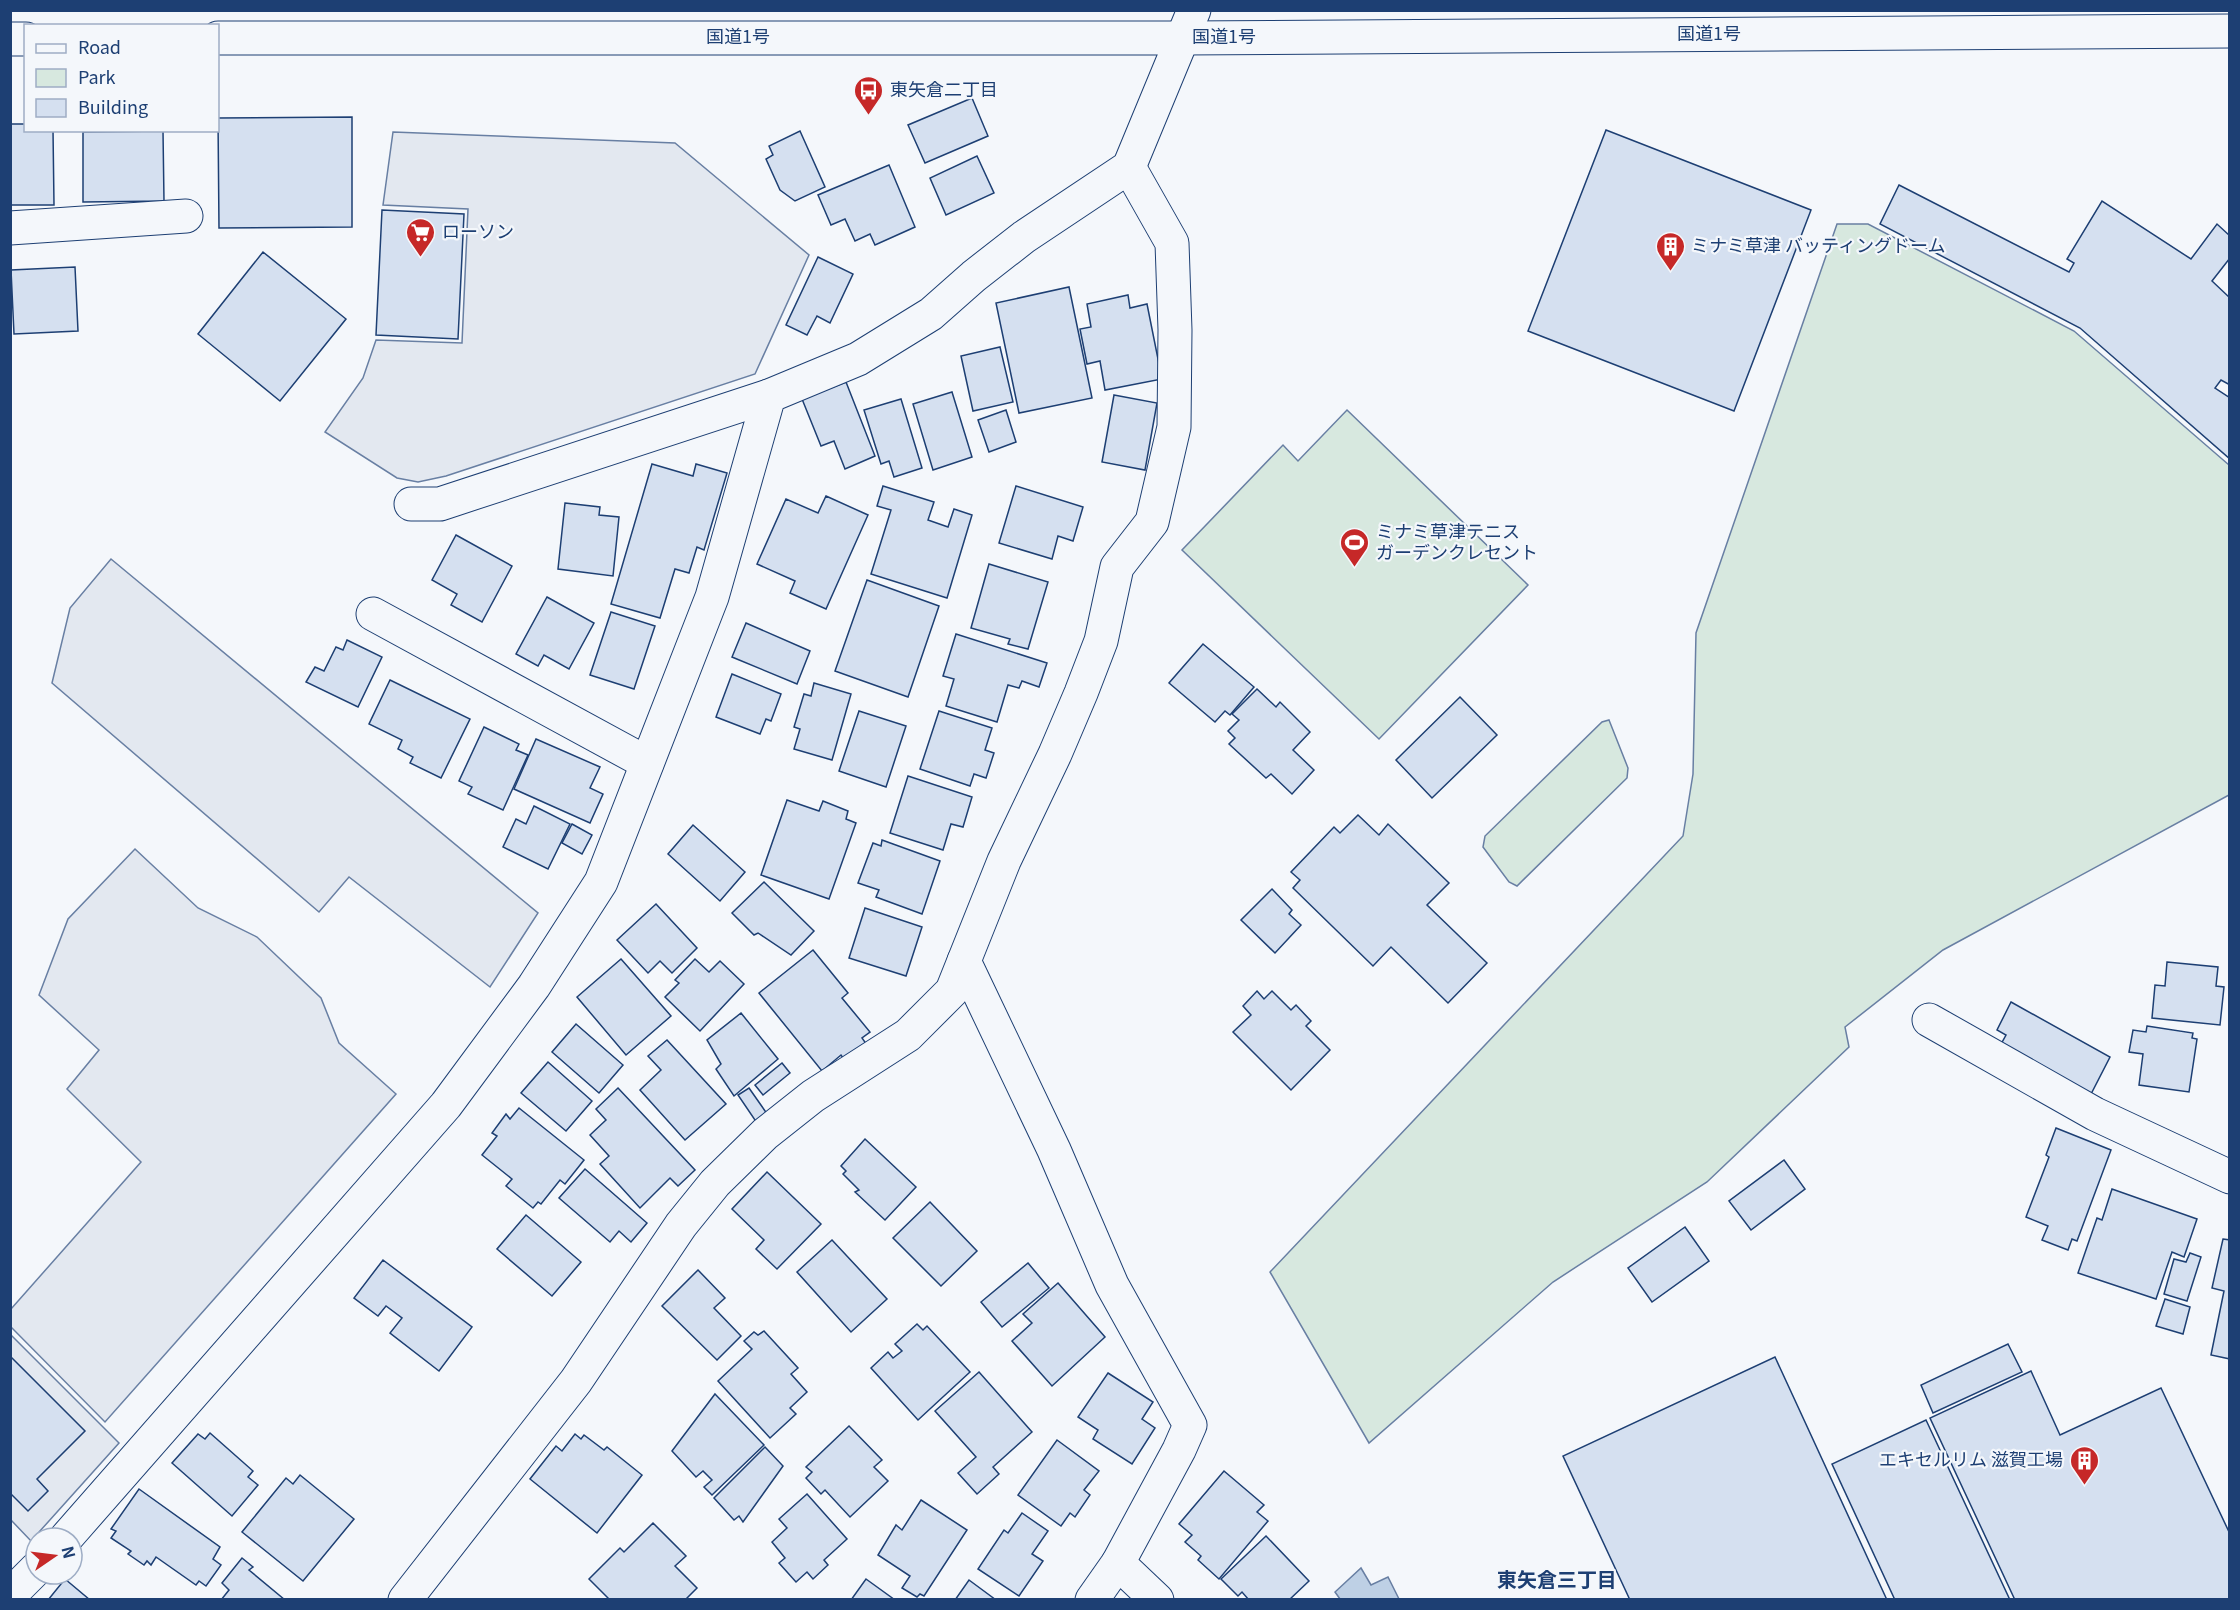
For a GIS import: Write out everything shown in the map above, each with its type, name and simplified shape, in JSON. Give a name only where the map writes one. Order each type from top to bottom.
[{"type":"main road","name":"国道1号","points":[[219,38],[1188,24],[2229,31]]},
{"type":"main road","points":[[411,504],[440,504],[769,396],[858,359],[931,315],[974,276],[1024,237],[1129,167],[1188,24]]},
{"type":"main road","points":[[405,1599],[576,1381],[681,1225],[715,1183],[765,1134],[813,1096],[908,1035],[952,991],[1004,861],[1081,693],[1101,640],[1117,567],[1152,522],[1173,427],[1175,330],[1172,243],[1129,167]]},
{"type":"main road","points":[[10,228],[186,216]]},
{"type":"main road","points":[[77,1526],[446,1105],[534,986],[602,882],[712,597],[769,396]]},
{"type":"main road","points":[[373,614],[647,763]]},
{"type":"main road","points":[[964,961],[1054,1150],[1112,1285],[1190,1425],[1179,1450],[1118,1563],[1092,1599]]},
{"type":"main road","points":[[1929,1020],[2095,1114],[2229,1177]]},
{"type":"main road","points":[[1118,1563],[1157,1599]]},
{"type":"main road","points":[[10,1595],[24,1581]]},
{"type":"green space","points":[[1837,224],[1868,224],[2074,331],[2229,465],[2229,795],[1943,950],[1845,1027],[1849,1047],[1707,1182],[1553,1282],[1369,1443],[1270,1272],[1683,836],[1693,774],[1696,633]]},
{"type":"green space","name":"ミナミ草津テニス ガーデンクレセント","points":[[1347,410],[1528,585],[1379,739],[1182,550],[1283,445],[1298,461]]},
{"type":"green space","points":[[1609,720],[1628,768],[1627,778],[1517,886],[1509,882],[1483,847],[1485,836],[1602,722]]},
{"type":"shaded area","points":[[393,132],[675,143],[809,255],[755,374],[446,476],[418,482],[397,478],[325,432],[363,378],[376,340],[462,343],[468,209],[383,205]]},
{"type":"shaded area","points":[[111,559],[538,913],[490,987],[349,877],[319,912],[52,683],[70,608]]},
{"type":"shaded area","points":[[135,849],[198,908],[257,937],[321,998],[339,1043],[396,1094],[105,1422],[11,1327],[11,1309],[141,1162],[67,1089],[99,1050],[39,995],[68,919]]},
{"type":"shaded area","points":[[10,1334],[119,1443],[44,1526],[24,1526],[24,1534],[11,1520]]},
{"type":"water","points":[[1361,1568],[1371,1585],[1388,1577],[1399,1599],[1340,1599],[1335,1592]]},
{"type":"building","points":[[972,98],[988,136],[925,163],[908,125]]},
{"type":"building","points":[[352,117],[352,227],[219,228],[219,118]]},
{"type":"building","points":[[10,124],[24,124],[24,132],[53,132],[54,205],[10,205]]},
{"type":"building","name":"ミナミ草津 バッティングドーム","points":[[1606,130],[1811,210],[1734,411],[1528,331]]},
{"type":"building","points":[[800,131],[825,187],[795,201],[780,190],[766,159],[773,155],[769,146]]},
{"type":"building","points":[[83,132],[163,132],[164,201],[83,202]]},
{"type":"building","points":[[977,156],[994,193],[946,215],[930,178]]},
{"type":"building","points":[[889,165],[915,227],[875,245],[870,234],[855,241],[845,219],[831,225],[818,195]]},
{"type":"building","points":[[1899,185],[2069,272],[2074,263],[2067,259],[2102,201],[2191,259],[2217,224],[2230,236],[2230,258],[2212,281],[2230,298],[2230,385],[2221,380],[2215,388],[2230,398],[2230,459],[2080,328],[1880,224]]},
{"type":"building","name":"ローソン","points":[[382,210],[464,214],[458,339],[376,335]]},
{"type":"building","points":[[263,252],[346,319],[280,401],[198,334]]},
{"type":"building","points":[[818,257],[853,274],[830,323],[817,316],[807,335],[786,325]]},
{"type":"building","points":[[75,267],[78,331],[14,334],[11,270]]},
{"type":"building","points":[[1069,287],[1092,398],[1019,413],[996,303]]},
{"type":"building","points":[[1128,295],[1130,308],[1147,304],[1162,379],[1105,390],[1100,361],[1087,364],[1080,329],[1091,327],[1087,304]]},
{"type":"building","points":[[1000,347],[1013,402],[973,411],[961,356]]},
{"type":"building","points":[[846,382],[875,456],[845,469],[834,441],[821,446],[802,399]]},
{"type":"building","points":[[952,392],[972,457],[933,470],[913,404]]},
{"type":"building","points":[[1114,395],[1157,403],[1145,470],[1102,462]]},
{"type":"building","points":[[901,399],[922,468],[894,477],[889,461],[881,464],[864,410]]},
{"type":"building","points":[[1006,410],[1016,442],[989,452],[978,420]]},
{"type":"building","points":[[652,464],[693,476],[696,464],[727,473],[704,550],[697,547],[689,573],[675,569],[660,618],[611,604]]},
{"type":"building","points":[[883,486],[934,502],[928,520],[948,527],[954,509],[972,515],[947,598],[871,574],[891,510],[877,506]]},
{"type":"building","points":[[1016,486],[1083,507],[1073,541],[1058,536],[1052,559],[999,543]]},
{"type":"building","points":[[826,496],[868,515],[826,609],[790,593],[795,581],[757,564],[786,499],[818,513]]},
{"type":"building","points":[[565,503],[600,507],[599,515],[619,517],[613,576],[558,569]]},
{"type":"building","points":[[456,535],[512,566],[482,622],[451,605],[457,594],[432,580]]},
{"type":"building","points":[[989,564],[1048,582],[1028,649],[1008,644],[1010,639],[971,628]]},
{"type":"building","points":[[867,580],[939,606],[908,697],[835,671]]},
{"type":"building","points":[[547,597],[594,623],[569,669],[544,655],[538,666],[516,654]]},
{"type":"building","points":[[611,612],[655,626],[634,689],[590,675]]},
{"type":"building","points":[[746,623],[810,651],[797,684],[732,657]]},
{"type":"building","points":[[956,634],[1047,663],[1039,687],[1022,681],[1019,688],[1008,685],[997,722],[946,706],[954,679],[943,676]]},
{"type":"building","points":[[347,640],[382,657],[358,707],[306,682],[315,667],[324,671],[336,647],[343,650]]},
{"type":"building","points":[[1203,644],[1254,687],[1230,715],[1225,711],[1215,722],[1169,683]]},
{"type":"building","points":[[732,674],[781,694],[771,721],[766,719],[760,734],[716,717]]},
{"type":"building","points":[[390,680],[470,719],[441,778],[410,763],[413,757],[398,749],[402,740],[369,724]]},
{"type":"building","points":[[814,683],[851,694],[832,760],[794,749],[800,729],[794,727],[804,694],[811,696]]},
{"type":"building","points":[[1257,689],[1276,707],[1280,702],[1310,732],[1293,750],[1314,770],[1292,794],[1271,774],[1266,778],[1229,744],[1235,738],[1228,731],[1239,720],[1232,714]]},
{"type":"building","points":[[1460,697],[1497,735],[1432,798],[1396,760]]},
{"type":"building","points":[[859,711],[906,726],[886,787],[839,771]]},
{"type":"building","points":[[939,711],[992,728],[985,750],[994,753],[986,778],[974,774],[970,786],[920,769]]},
{"type":"building","points":[[484,727],[519,744],[516,750],[528,755],[503,810],[468,794],[472,787],[459,781]]},
{"type":"building","points":[[536,739],[600,767],[590,788],[603,794],[590,823],[514,789]]},
{"type":"building","points":[[908,776],[972,797],[963,827],[951,824],[943,850],[890,833]]},
{"type":"building","points":[[787,800],[819,811],[823,801],[848,811],[846,819],[856,823],[829,899],[761,875]]},
{"type":"building","points":[[534,806],[570,824],[548,869],[503,847],[516,819],[526,824]]},
{"type":"building","points":[[1358,815],[1379,835],[1388,824],[1449,883],[1427,905],[1487,963],[1448,1003],[1391,947],[1373,966],[1293,888],[1300,880],[1291,872],[1334,827],[1340,833]]},
{"type":"building","points":[[572,824],[592,835],[582,854],[562,843]]},
{"type":"building","points":[[693,825],[745,872],[720,901],[668,854]]},
{"type":"building","points":[[882,840],[940,861],[922,914],[876,897],[879,890],[858,883],[873,843],[881,846]]},
{"type":"building","points":[[764,882],[814,931],[791,955],[758,933],[754,935],[732,913]]},
{"type":"building","points":[[1272,889],[1292,910],[1289,914],[1301,925],[1275,953],[1241,920]]},
{"type":"building","points":[[656,904],[697,948],[672,973],[660,961],[648,973],[617,940]]},
{"type":"building","points":[[865,908],[922,927],[906,976],[849,958]]},
{"type":"building","points":[[813,950],[848,993],[842,998],[870,1032],[862,1038],[867,1045],[846,1062],[841,1055],[822,1071],[759,993]]},
{"type":"building","points":[[621,959],[671,1016],[626,1055],[577,997]]},
{"type":"building","points":[[695,959],[709,972],[720,961],[744,984],[700,1031],[665,997],[679,983],[675,980]]},
{"type":"building","points":[[2167,962],[2218,967],[2216,986],[2224,987],[2220,1025],[2152,1018],[2155,985],[2165,986]]},
{"type":"building","points":[[1257,991],[1264,999],[1272,991],[1291,1010],[1296,1005],[1311,1021],[1306,1026],[1330,1050],[1291,1090],[1233,1032],[1251,1015],[1243,1006]]},
{"type":"building","points":[[2011,1002],[2110,1057],[2090,1096],[2000,1046],[2006,1035],[1997,1030]]},
{"type":"building","points":[[741,1013],[778,1059],[734,1096],[716,1069],[721,1064],[707,1040]]},
{"type":"building","points":[[576,1024],[623,1065],[599,1093],[552,1052]]},
{"type":"building","points":[[2147,1026],[2193,1033],[2192,1038],[2197,1039],[2189,1092],[2139,1085],[2143,1054],[2129,1052],[2133,1030],[2146,1032]]},
{"type":"building","points":[[667,1040],[726,1104],[685,1140],[640,1090],[661,1070],[648,1056]]},
{"type":"building","points":[[548,1062],[592,1101],[566,1131],[521,1093]]},
{"type":"building","points":[[782,1063],[790,1073],[763,1095],[755,1085]]},
{"type":"building","points":[[618,1088],[695,1170],[678,1186],[670,1178],[640,1208],[600,1164],[609,1156],[590,1135],[606,1120],[596,1109]]},
{"type":"building","points":[[749,1088],[770,1118],[759,1126],[738,1095]]},
{"type":"building","points":[[519,1108],[584,1160],[565,1184],[560,1180],[541,1204],[538,1202],[533,1208],[506,1186],[512,1179],[482,1155],[497,1136],[492,1133],[506,1114],[510,1119]]},
{"type":"building","points":[[2056,1128],[2111,1150],[2077,1241],[2072,1239],[2068,1250],[2042,1240],[2048,1226],[2026,1217],[2049,1157],[2046,1155]]},
{"type":"building","points":[[865,1139],[916,1187],[885,1220],[855,1192],[859,1190],[843,1174],[846,1171],[841,1166]]},
{"type":"building","points":[[1784,1160],[1805,1189],[1751,1230],[1729,1201]]},
{"type":"building","points":[[585,1169],[647,1223],[631,1242],[619,1231],[610,1242],[559,1198]]},
{"type":"building","points":[[767,1172],[821,1224],[777,1269],[756,1249],[764,1240],[732,1209]]},
{"type":"building","points":[[2112,1189],[2197,1219],[2184,1257],[2172,1252],[2156,1299],[2078,1273],[2097,1218],[2102,1220]]},
{"type":"building","points":[[930,1202],[977,1251],[941,1286],[893,1238]]},
{"type":"building","points":[[526,1215],[581,1262],[552,1296],[497,1249]]},
{"type":"building","points":[[1685,1227],[1709,1261],[1652,1302],[1628,1268]]},
{"type":"building","points":[[2223,1239],[2230,1240],[2230,1359],[2211,1355],[2224,1291],[2212,1288]]},
{"type":"building","points":[[832,1240],[887,1299],[851,1332],[797,1272]]},
{"type":"building","points":[[2190,1253],[2201,1257],[2187,1301],[2164,1294],[2174,1259],[2186,1262]]},
{"type":"building","points":[[383,1260],[472,1327],[439,1371],[390,1333],[402,1318],[386,1306],[378,1316],[354,1298]]},
{"type":"building","points":[[1028,1263],[1049,1288],[1002,1327],[981,1302]]},
{"type":"building","points":[[698,1270],[725,1298],[714,1308],[741,1336],[717,1360],[662,1306]]},
{"type":"building","points":[[1058,1283],[1105,1337],[1052,1386],[1012,1341],[1032,1323],[1023,1314]]},
{"type":"building","points":[[2165,1299],[2190,1307],[2183,1334],[2156,1326]]},
{"type":"building","points":[[917,1324],[923,1330],[927,1326],[970,1372],[918,1420],[871,1368],[888,1352],[893,1358],[902,1351],[895,1344]]},
{"type":"building","points":[[764,1331],[798,1368],[791,1374],[807,1392],[790,1408],[796,1414],[770,1438],[718,1381],[752,1349],[744,1341],[754,1332],[758,1335]]},
{"type":"building","points":[[2008,1344],[2022,1372],[1933,1413],[1921,1385]]},
{"type":"building","points":[[10,1356],[85,1431],[37,1479],[48,1491],[28,1511],[10,1493]]},
{"type":"building","points":[[1775,1357],[1887,1600],[1630,1600],[1563,1456]]},
{"type":"building","name":"エキセルリム 滋賀工場","points":[[2031,1371],[2060,1435],[2161,1388],[2230,1534],[2230,1600],[2015,1600],[1930,1418]]},
{"type":"building","points":[[979,1372],[1032,1432],[993,1467],[999,1474],[977,1494],[958,1473],[976,1457],[935,1411]]},
{"type":"building","points":[[1108,1373],[1153,1402],[1142,1419],[1155,1428],[1132,1464],[1093,1439],[1098,1430],[1078,1417]]},
{"type":"building","points":[[715,1394],[764,1445],[712,1495],[704,1487],[712,1480],[703,1471],[696,1477],[672,1451]]},
{"type":"building","points":[[1926,1420],[2010,1600],[1895,1600],[1832,1464]]},
{"type":"building","points":[[849,1426],[882,1460],[874,1467],[888,1481],[850,1517],[825,1490],[821,1494],[806,1478],[812,1472],[806,1467]]},
{"type":"building","points":[[210,1433],[253,1471],[248,1477],[258,1485],[232,1516],[172,1463],[198,1434],[205,1439]]},
{"type":"building","points":[[575,1434],[581,1439],[584,1435],[604,1450],[607,1447],[642,1475],[597,1533],[530,1479],[556,1446],[562,1451]]},
{"type":"building","points":[[1057,1440],[1099,1471],[1084,1490],[1090,1495],[1075,1517],[1070,1513],[1061,1526],[1018,1495]]},
{"type":"building","points":[[765,1447],[783,1466],[743,1522],[739,1516],[734,1520],[714,1498]]},
{"type":"building","points":[[1224,1471],[1264,1505],[1257,1512],[1268,1521],[1219,1579],[1198,1560],[1201,1556],[1185,1542],[1192,1535],[1179,1524]]},
{"type":"building","points":[[300,1475],[354,1519],[303,1581],[242,1532],[286,1478],[293,1484]]},
{"type":"building","points":[[139,1489],[220,1547],[213,1559],[221,1565],[206,1586],[199,1581],[196,1585],[156,1557],[151,1565],[147,1561],[144,1565],[128,1554],[131,1551],[111,1538],[116,1531],[111,1529]]},
{"type":"building","points":[[807,1494],[847,1539],[824,1560],[828,1565],[813,1579],[807,1572],[796,1582],[779,1563],[785,1558],[772,1542],[787,1528],[779,1519]]},
{"type":"building","points":[[921,1500],[967,1530],[924,1596],[920,1594],[917,1597],[902,1588],[910,1576],[878,1555],[896,1525],[902,1530]]},
{"type":"building","points":[[1022,1513],[1048,1531],[1032,1554],[1043,1561],[1019,1596],[978,1569],[1004,1530],[1008,1533]]},
{"type":"building","points":[[653,1523],[686,1556],[675,1566],[697,1588],[685,1600],[610,1600],[589,1579],[620,1548],[624,1552]]},
{"type":"building","points":[[1266,1536],[1309,1581],[1289,1600],[1249,1600],[1242,1592],[1238,1596],[1221,1579]]},
{"type":"building","points":[[242,1558],[253,1567],[249,1570],[285,1600],[221,1600],[229,1590],[222,1583]]},
{"type":"building","points":[[866,1579],[895,1600],[851,1600]]},
{"type":"building","points":[[969,1580],[996,1600],[955,1600]]},
{"type":"building","points":[[59,1586],[73,1586],[90,1600],[48,1600]]},
{"type":"place","name":"東矢倉二丁目","points":[[869,116]]},
{"type":"place","name":"ローソン","points":[[421,258]]},
{"type":"place","name":"ミナミ草津 バッティングドーム","points":[[1670,272]]},
{"type":"place","name":"ミナミ草津テニス ガーデンクレセント","points":[[1355,568]]},
{"type":"place","name":"エキセルリム 滋賀工場","points":[[2084,1486]]},
{"type":"district","name":"東矢倉三丁目","points":[[1557,1580]]}]
